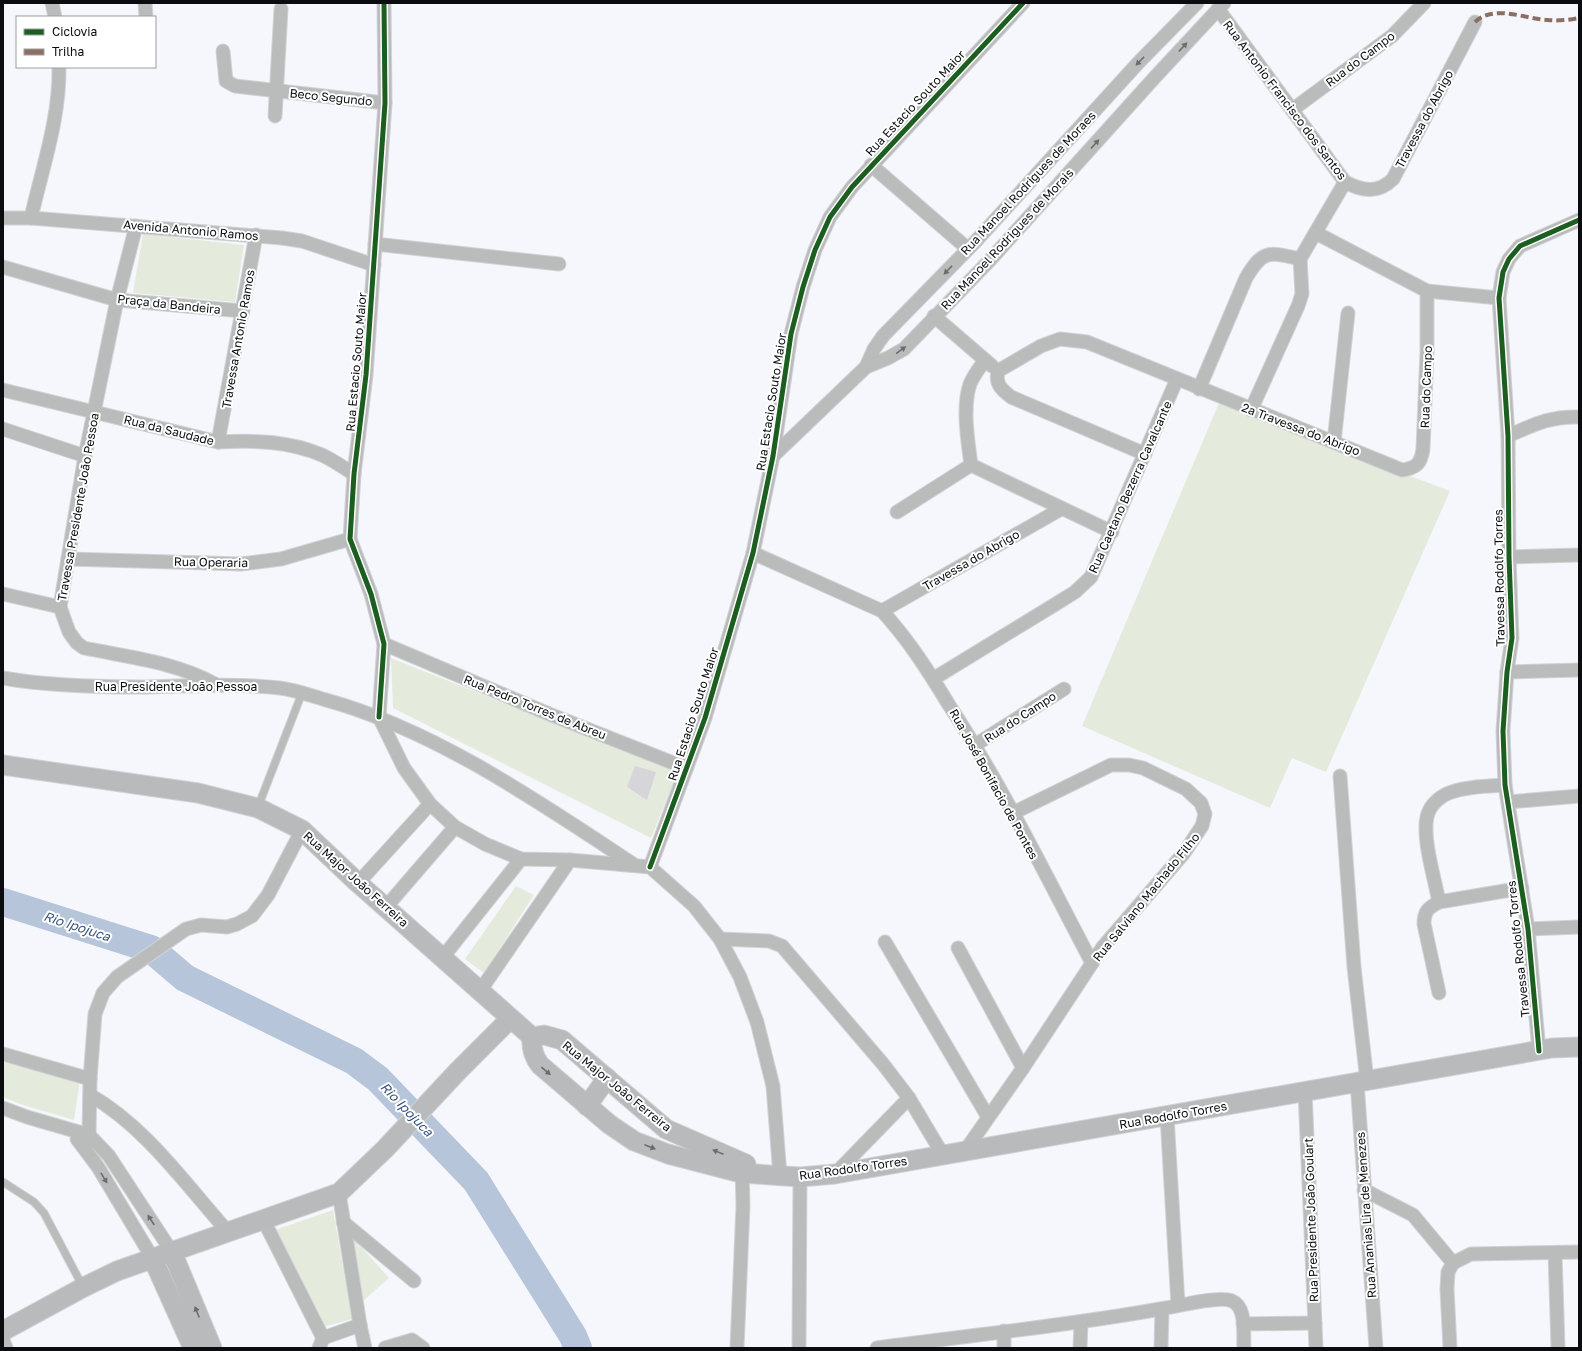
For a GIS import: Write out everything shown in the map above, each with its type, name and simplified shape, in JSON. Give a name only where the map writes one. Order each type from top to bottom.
[{"type":"main road","name":"Rua Major João Ferreira","points":[[3,766],[184,791],[258,808],[302,830],[358,883],[532,1037],[544,1035],[562,1040],[666,1129],[742,1168]]},
{"type":"main road","points":[[3,1331],[84,1287],[117,1271],[229,1233],[339,1193],[385,1149],[458,1071],[510,1019]]},
{"type":"main road","name":"Rua Major João Ferreira","points":[[532,1037],[531,1049],[535,1060],[609,1124],[634,1141],[668,1154],[773,1175]]},
{"type":"main road","name":"Rua Rodolfo Torres","points":[[773,1175],[800,1177],[835,1174],[1539,1051],[1579,1047]]},
{"type":"main road","points":[[587,1106],[607,1078]]},
{"type":"main road","points":[[172,1252],[212,1348]]},
{"type":"main road","points":[[153,1259],[193,1348]]},
{"type":"street","points":[[52,3],[55,16]]},
{"type":"street","points":[[145,3],[146,16]]},
{"type":"street","name":"Rua Estacio Souto Maior","points":[[379,717],[384,644],[371,594],[350,539],[354,474],[366,376],[385,103],[384,3]]},
{"type":"street","name":"Rua Estacio Souto Maior","points":[[650,867],[705,718],[753,553],[774,456],[791,334],[814,250],[830,217],[852,187],[1023,3]]},
{"type":"street","name":"Rua Manoel Rodrigues de Moraes","points":[[866,367],[874,349],[883,336],[971,246],[1139,62],[1197,3]]},
{"type":"street","name":"Rua do Campo","points":[[1292,110],[1392,36],[1424,3]]},
{"type":"street","name":"Rua Antonio Francisco dos Santos","points":[[1221,6],[1292,110],[1350,185]]},
{"type":"street","name":"Rua Manoel Rodrigues de Morais","points":[[774,456],[866,367],[888,358],[904,349],[1078,164],[1221,6]]},
{"type":"street","name":"Beco Segundo","points":[[275,116],[281,9]]},
{"type":"street","name":"Travessa do Abrigo","points":[[1350,185],[1369,190],[1378,189],[1386,186],[1393,179],[1475,22]]},
{"type":"street","name":"Beco Segundo","points":[[223,51],[225,76],[230,83],[276,92],[385,103]]},
{"type":"street","points":[[31,218],[56,111],[59,68]]},
{"type":"street","points":[[1062,148],[1078,164]]},
{"type":"street","points":[[872,164],[971,246],[991,258]]},
{"type":"street","points":[[1251,410],[1302,294],[1300,259],[1316,232],[1350,185]]},
{"type":"street","name":"Avenida Antonio Ramos","points":[[3,218],[31,218],[256,235],[302,241],[374,265]]},
{"type":"street","name":"Travessa Rodolfo Torres","points":[[1539,1051],[1528,929],[1505,785],[1503,731],[1507,672],[1512,638],[1509,557],[1508,436],[1499,298],[1503,272],[1514,251],[1520,246],[1579,220]]},
{"type":"street","name":"Travessa Presidente João Pessoa","points":[[136,226],[117,300],[84,456],[60,607],[69,632],[77,643],[84,648],[170,665],[196,674],[215,684]]},
{"type":"street","points":[[1316,232],[1427,291],[1499,298]]},
{"type":"street","name":"Travessa Antonio Ramos","points":[[218,442],[256,235]]},
{"type":"street","points":[[375,244],[559,264]]},
{"type":"street","points":[[1199,389],[1246,278],[1254,264],[1260,258],[1269,255],[1280,254],[1300,259]]},
{"type":"street","name":"Praça da Bandeira","points":[[3,267],[117,300],[243,311]]},
{"type":"street","name":"Rua do Campo","points":[[1402,470],[1412,469],[1418,465],[1422,458],[1427,352],[1427,291]]},
{"type":"street","points":[[1334,442],[1348,313]]},
{"type":"street","points":[[934,316],[998,371],[996,377],[998,384],[1011,397],[1145,454]]},
{"type":"street","name":"2ª Travessa do Abrigo","points":[[998,371],[1041,346],[1060,339],[1087,342],[1199,389],[1402,470]]},
{"type":"street","points":[[971,465],[968,439],[968,393],[970,383],[985,360]]},
{"type":"street","name":"Rua Caetano Bezerra Cavalcante","points":[[933,679],[1075,592],[1091,577],[1112,532],[1177,379]]},
{"type":"street","name":"Rua da Saudade","points":[[3,390],[218,442],[253,440],[305,449],[323,455],[354,474]]},
{"type":"street","points":[[1508,436],[1544,420],[1562,416],[1579,418]]},
{"type":"street","points":[[3,429],[84,456]]},
{"type":"street","points":[[971,465],[1112,532]]},
{"type":"street","points":[[897,512],[971,465]]},
{"type":"street","name":"Travessa do Abrigo","points":[[882,611],[1061,509]]},
{"type":"street","name":"Rua Operaria","points":[[68,559],[241,564],[281,559],[350,539]]},
{"type":"street","name":"Rua José Bonifacio de Pontes","points":[[753,553],[882,611],[903,635],[975,745],[1013,813],[1092,963]]},
{"type":"street","points":[[1509,557],[1579,554]]},
{"type":"street","points":[[3,594],[60,607]]},
{"type":"street","name":"Rua Pedro Torres de Abreu","points":[[384,644],[550,714],[686,768]]},
{"type":"street","points":[[1507,672],[1579,670]]},
{"type":"street","name":"Rua Presidente João Pessoa","points":[[3,678],[25,682],[106,686],[215,684],[282,688],[302,693],[379,717],[419,734],[515,788],[634,865]]},
{"type":"street","name":"Rua do Campo","points":[[975,745],[1064,688]]},
{"type":"street","points":[[379,717],[404,768],[430,804],[455,827],[485,844],[521,859],[570,860],[650,867],[694,906],[720,939],[740,976],[757,1022],[773,1086],[773,1175]]},
{"type":"street","name":"Rua Salviano Machado Filho","points":[[965,1151],[1023,1068],[1102,948],[1184,853],[1202,826],[1205,814],[1202,803],[1186,789],[1144,768],[1129,764],[1111,765],[1013,813]]},
{"type":"street","points":[[1340,776],[1362,1082]]},
{"type":"street","points":[[1439,902],[1426,829],[1427,816],[1432,806],[1442,796],[1455,791],[1505,785]]},
{"type":"street","points":[[1508,802],[1579,796]]},
{"type":"street","points":[[358,883],[430,804]]},
{"type":"street","points":[[386,907],[455,827]]},
{"type":"street","points":[[153,1259],[86,1140],[95,1014],[103,993],[117,976],[186,929],[201,925],[227,926],[238,924],[252,916],[268,895],[302,830]]},
{"type":"street","points":[[443,957],[521,859]]},
{"type":"street","points":[[480,991],[570,860]]},
{"type":"street","points":[[1439,993],[1424,924],[1424,914],[1428,908],[1439,902],[1522,888]]},
{"type":"street","points":[[1528,929],[1579,927]]},
{"type":"street","points":[[720,939],[769,941],[782,946],[883,1064],[909,1098],[943,1155]]},
{"type":"street","points":[[885,942],[988,1117]]},
{"type":"street","points":[[958,948],[1023,1068]]},
{"type":"street","points":[[3,1054],[90,1079]]},
{"type":"street","name":"Rua Ananias Lira de Menezes","points":[[1362,1082],[1364,1190],[1376,1348]]},
{"type":"street","name":"Rua Presidente João Goulart","points":[[1305,1091],[1316,1348]]},
{"type":"street","points":[[90,1095],[108,1105],[149,1142],[229,1233]]},
{"type":"street","points":[[835,1174],[909,1098]]},
{"type":"street","points":[[3,1108],[69,1130],[109,1156],[172,1252]]},
{"type":"street","points":[[1167,1116],[1178,1305]]},
{"type":"street","points":[[737,1348],[743,1206],[742,1168]]},
{"type":"street","points":[[799,1348],[800,1177]]},
{"type":"street","points":[[1364,1190],[1413,1215],[1453,1263]]},
{"type":"street","points":[[339,1193],[365,1348]]},
{"type":"street","points":[[263,1220],[321,1343],[360,1325]]},
{"type":"street","points":[[343,1222],[414,1280]]},
{"type":"street","points":[[1450,1348],[1446,1289],[1448,1272],[1453,1263],[1471,1254],[1579,1252]]},
{"type":"street","points":[[1554,1253],[1558,1348]]},
{"type":"street","points":[[877,1348],[924,1345],[1004,1331],[1081,1322],[1178,1305],[1228,1299],[1239,1305],[1242,1311],[1244,1348]]},
{"type":"street","points":[[1161,1348],[1162,1309]]},
{"type":"street","points":[[1080,1348],[1081,1322]]},
{"type":"street","points":[[1242,1324],[1315,1322]]},
{"type":"street","points":[[1004,1331],[1004,1348]]},
{"type":"street","points":[[3,1340],[6,1348]]},
{"type":"street","points":[[385,1348],[412,1340],[423,1348]]},
{"type":"lane","points":[[258,808],[302,693]]},
{"type":"lane","points":[[3,1182],[34,1202],[44,1213],[84,1287]]},
{"type":"shaded area","points":[[143,234],[244,245],[235,302],[133,293]]},
{"type":"shaded area","points":[[1219,403],[1450,491],[1326,772],[1292,758],[1270,808],[1082,726]]},
{"type":"shaded area","points":[[391,658],[678,772],[651,838],[393,708]]},
{"type":"shaded area","points":[[516,886],[534,895],[484,973],[465,959]]},
{"type":"shaded area","points":[[3,1062],[80,1080],[74,1120],[23,1105],[3,1097]]},
{"type":"shaded area","points":[[333,1210],[352,1319],[323,1327],[275,1230]]},
{"type":"shaded area","points":[[348,1232],[389,1278],[362,1302]]},
{"type":"building","points":[[635,766],[656,772],[647,800],[627,787]]},
{"type":"waterway","name":"Rio Ipojuca","points":[[3,902],[151,949]]},
{"type":"waterway","name":"Rio Ipojuca","points":[[158,955],[185,978],[354,1061],[378,1079],[476,1181],[573,1336],[578,1348]]},
{"type":"marked path","points":[[1475,22],[1491,14],[1500,13],[1552,20],[1579,18]]},
{"type":"cycle path","points":[[379,717],[384,644],[371,594],[350,539],[354,474],[366,375],[385,103],[384,3]]},
{"type":"cycle path","points":[[650,867],[705,718],[753,553],[773,456],[791,334],[803,287],[815,250],[830,217],[852,187],[1023,3]]},
{"type":"cycle path","points":[[1539,1051],[1528,929],[1505,785],[1503,731],[1507,672],[1512,638],[1509,557],[1508,436],[1499,298],[1503,272],[1509,259],[1520,246],[1579,220]]}]
